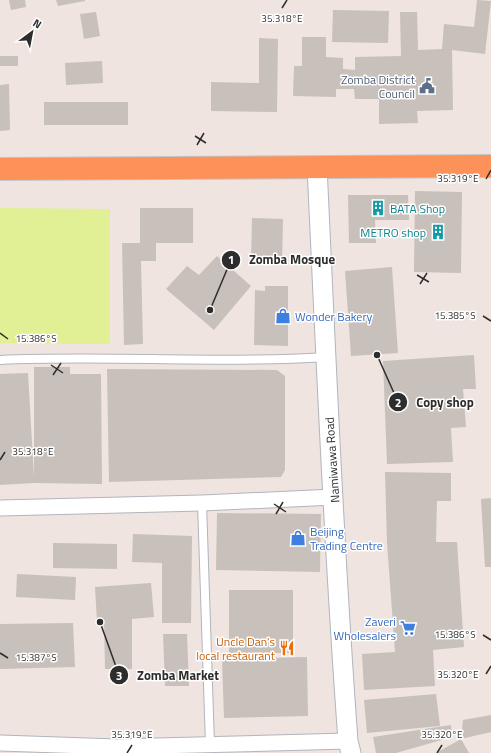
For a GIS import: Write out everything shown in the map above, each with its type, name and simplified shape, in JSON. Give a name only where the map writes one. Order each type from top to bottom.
[{"type":"highway","points":[[0,169],[491,166]]},
{"type":"street","name":"Namiwawa Road","points":[[317,166],[342,655],[349,747]]},
{"type":"street","points":[[0,508],[202,503],[334,497]]},
{"type":"street","points":[[0,743],[117,750],[210,744],[349,747]]},
{"type":"lane","points":[[0,360],[48,358],[259,360],[326,357]]},
{"type":"lane","points":[[202,503],[210,744]]},
{"type":"green space","points":[[0,208],[110,209],[110,344],[0,343]]},
{"type":"building","points":[[9,0],[25,0],[26,7],[11,10]]},
{"type":"building","points":[[56,0],[85,0],[85,1],[58,6]]},
{"type":"building","points":[[477,0],[491,1],[485,54],[452,50],[453,110],[417,111],[418,123],[379,124],[379,99],[355,99],[354,89],[336,89],[336,97],[293,96],[294,66],[302,66],[302,37],[326,37],[326,57],[343,58],[343,69],[355,70],[355,57],[401,56],[400,12],[417,12],[418,50],[442,49],[444,24],[474,27]]},
{"type":"building","points":[[333,10],[389,11],[388,43],[332,42]]},
{"type":"building","points":[[96,12],[100,36],[84,39],[80,14]]},
{"type":"building","points":[[259,38],[278,39],[277,112],[211,111],[211,82],[259,83]]},
{"type":"building","points":[[0,56],[18,56],[18,66],[0,66]]},
{"type":"building","points":[[102,61],[103,83],[66,85],[65,63]]},
{"type":"building","points":[[9,84],[10,130],[0,131],[0,85]]},
{"type":"building","points":[[44,102],[128,102],[128,125],[44,125]]},
{"type":"building","name":"METRO shop","points":[[415,191],[462,192],[461,273],[414,272]]},
{"type":"building","name":"BATA Shop","points":[[348,195],[408,195],[409,220],[375,220],[376,243],[349,243]]},
{"type":"building","points":[[140,208],[193,208],[193,243],[156,243],[156,261],[141,261],[143,344],[124,345],[122,243],[140,243]]},
{"type":"building","points":[[252,218],[283,219],[282,264],[251,263]]},
{"type":"building","points":[[217,256],[251,286],[214,330],[166,289],[187,266],[199,275]]},
{"type":"building","points":[[392,267],[398,353],[351,356],[345,271]]},
{"type":"building","points":[[265,286],[288,286],[288,346],[254,345],[255,290],[265,291]]},
{"type":"building","points":[[474,355],[476,389],[463,389],[466,427],[451,428],[453,462],[387,464],[383,361]]},
{"type":"building","points":[[34,367],[70,367],[70,374],[101,374],[102,484],[34,483],[0,485],[0,374],[28,373],[34,477]]},
{"type":"building","points":[[107,369],[277,370],[285,376],[285,470],[281,477],[109,482]]},
{"type":"building","points":[[385,472],[451,473],[451,501],[437,501],[436,542],[457,542],[464,647],[433,650],[435,686],[364,690],[362,654],[395,652],[387,543]]},
{"type":"building","points":[[491,498],[491,567],[485,567],[481,499]]},
{"type":"building","points":[[217,513],[321,514],[320,572],[216,570]]},
{"type":"building","points":[[133,534],[192,536],[191,623],[162,623],[162,563],[132,562]]},
{"type":"building","points":[[53,543],[117,544],[117,569],[53,568]]},
{"type":"building","points":[[17,574],[76,577],[75,600],[16,597]]},
{"type":"building","points":[[151,583],[154,617],[132,619],[132,669],[105,669],[104,619],[97,621],[95,587]]},
{"type":"building","points":[[229,590],[293,590],[293,653],[229,653]]},
{"type":"building","points":[[73,623],[75,667],[0,669],[0,624]]},
{"type":"building","points":[[163,634],[187,634],[189,686],[165,686]]},
{"type":"building","points":[[307,657],[308,716],[224,718],[222,659]]},
{"type":"building","points":[[436,694],[440,726],[367,733],[364,700]]},
{"type":"building","points":[[491,715],[491,732],[461,739],[463,720]]},
{"type":"building","points":[[451,725],[452,737],[396,753],[376,753],[373,737]]},
{"type":"building","points":[[461,739],[469,753],[436,753]]},
{"type":"place","name":"Zomba District Council","points":[[427,86]]},
{"type":"place","name":"BATA Shop","points":[[378,208]]},
{"type":"place","name":"METRO shop","points":[[438,232]]},
{"type":"place","name":"Zomba Mosque","points":[[210,310]]},
{"type":"place","name":"Wonder Bakery","points":[[283,316]]},
{"type":"place","name":"Copy shop","points":[[377,355]]},
{"type":"place","name":"Beijing Trading Centre","points":[[298,538]]},
{"type":"place","name":"Zomba Market","points":[[100,622]]},
{"type":"place","name":"Zaveri Wholesalers","points":[[408,628]]},
{"type":"place","name":"Uncle Dan's local restaurant","points":[[287,648]]}]
